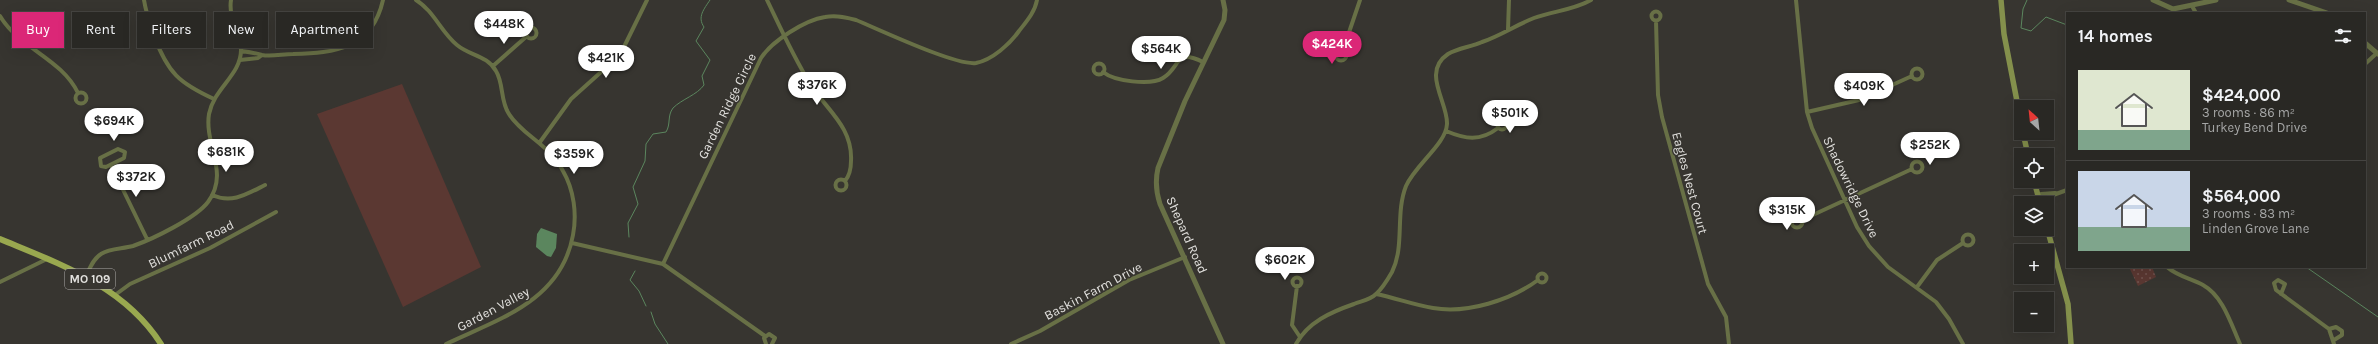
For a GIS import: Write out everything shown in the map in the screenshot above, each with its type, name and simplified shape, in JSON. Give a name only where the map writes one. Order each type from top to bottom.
[{"type":"main road","points":[[2001,0],[2002,21],[2017,100]]},
{"type":"main road","points":[[2049,236],[2068,304],[2071,344]]},
{"type":"main road","name":"MO 109","points":[[0,239],[86,276],[115,295],[139,316],[161,344]]},
{"type":"street","points":[[144,0],[147,16],[159,49],[171,71],[182,83],[214,99]]},
{"type":"street","points":[[231,0],[231,12]]},
{"type":"street","points":[[241,51],[262,55],[327,53],[348,46],[371,28],[383,0]]},
{"type":"street","points":[[416,0],[426,7],[456,44],[483,58],[493,66],[527,36]]},
{"type":"street","points":[[540,142],[571,99],[620,55],[647,0]]},
{"type":"street","points":[[767,0],[809,83],[840,121],[848,136],[852,159],[850,173],[845,181]]},
{"type":"street","name":"Garden Ridge Circle","points":[[663,264],[761,58],[772,45],[785,35],[820,18],[845,17],[956,60],[976,63],[990,57],[1014,39],[1032,14],[1037,0]]},
{"type":"street","name":"Shepard Road","points":[[1223,344],[1160,204],[1156,193],[1156,179],[1161,161],[1203,62],[1224,20],[1224,0]]},
{"type":"street","points":[[1343,50],[1360,0]]},
{"type":"street","points":[[1508,30],[1509,0]]},
{"type":"street","points":[[1296,344],[1300,337],[1322,317],[1376,294],[1392,272],[1396,262],[1399,212],[1406,187],[1417,167],[1438,146],[1446,131],[1446,112],[1436,83],[1436,72],[1440,62],[1453,52],[1481,43],[1535,18],[1572,8],[1591,0]]},
{"type":"street","name":"Shadowridge Drive","points":[[1796,0],[1808,112],[1812,128],[1861,233],[1873,251],[1893,271],[1917,287],[1941,309],[1963,344]]},
{"type":"street","points":[[2153,0],[2173,9],[2216,0]]},
{"type":"street","points":[[2289,0],[2324,12]]},
{"type":"street","points":[[2192,6],[2195,12]]},
{"type":"street","points":[[0,16],[16,36],[65,74],[78,93]]},
{"type":"street","name":"Eagles Nest Court","points":[[1656,21],[1658,95],[1662,117],[1708,284],[1726,317],[1728,344]]},
{"type":"street","points":[[2366,44],[2378,53],[2366,63]]},
{"type":"street","points":[[86,276],[94,260],[102,253],[135,245],[192,217],[202,210],[212,195],[218,174],[216,156],[209,132],[209,115],[214,99],[232,75],[240,60],[240,48]]},
{"type":"street","points":[[240,60],[258,58],[262,55]]},
{"type":"street","points":[[1103,72],[1115,79],[1135,81],[1158,80],[1167,75],[1176,62],[1184,57],[1191,57],[1203,62]]},
{"type":"street","name":"Garden Valley","points":[[446,344],[495,321],[536,298],[558,276],[565,263],[572,243],[575,214],[569,184],[555,157],[509,114],[503,101],[500,79],[493,66]]},
{"type":"street","points":[[1808,112],[1859,100],[1912,76]]},
{"type":"street","points":[[1446,131],[1463,138],[1472,139],[1486,136],[1498,128]]},
{"type":"street","points":[[118,149],[124,150],[126,155],[124,158],[111,165],[102,167],[100,160],[118,149]]},
{"type":"street","points":[[111,165],[147,239]]},
{"type":"street","points":[[1802,220],[1912,170]]},
{"type":"street","points":[[212,195],[224,200],[235,199],[265,185]]},
{"type":"street","points":[[2048,196],[2066,190]]},
{"type":"street","name":"Blumfarm Road","points":[[115,295],[130,284],[210,248],[276,212]]},
{"type":"street","points":[[572,243],[663,264],[765,336],[766,344]]},
{"type":"street","points":[[1917,287],[1937,260],[1963,243]]},
{"type":"street","name":"Baskin Farm Drive","points":[[1011,344],[1040,331],[1129,280],[1185,257]]},
{"type":"street","points":[[0,282],[47,258]]},
{"type":"street","points":[[2169,268],[2205,286],[2216,295],[2240,344]]},
{"type":"street","points":[[1376,294],[1435,309],[1458,309],[1500,299],[1538,280]]},
{"type":"street","points":[[1297,286],[1292,325],[1300,337]]},
{"type":"street","points":[[2281,294],[2329,329],[2334,342],[2342,335],[2342,331],[2336,327],[2329,329]]},
{"type":"street","points":[[765,336],[769,334],[773,335],[775,340],[772,344]]},
{"type":"shaded area","points":[[402,84],[481,267],[403,307],[317,114]]},
{"type":"shaded area","points":[[541,228],[557,234],[556,248],[551,257],[547,256],[536,247],[537,234]]},
{"type":"shaded area","points":[[2129,268],[2152,268],[2156,277],[2138,286]]},
{"type":"waterway","points":[[629,237],[628,223],[638,204],[633,187],[645,161],[646,144],[653,134],[666,132],[673,108],[697,92],[704,85],[702,76],[710,60],[696,41],[704,27],[701,20],[702,13],[710,0]]},
{"type":"waterway","points":[[2027,0],[2023,9],[2021,28],[2031,31],[2046,17],[2066,25]]},
{"type":"waterway","points":[[2307,268],[2378,317]]},
{"type":"waterway","points":[[635,271],[630,280],[639,291],[646,306]]},
{"type":"waterway","points":[[651,312],[655,324],[668,344]]}]
